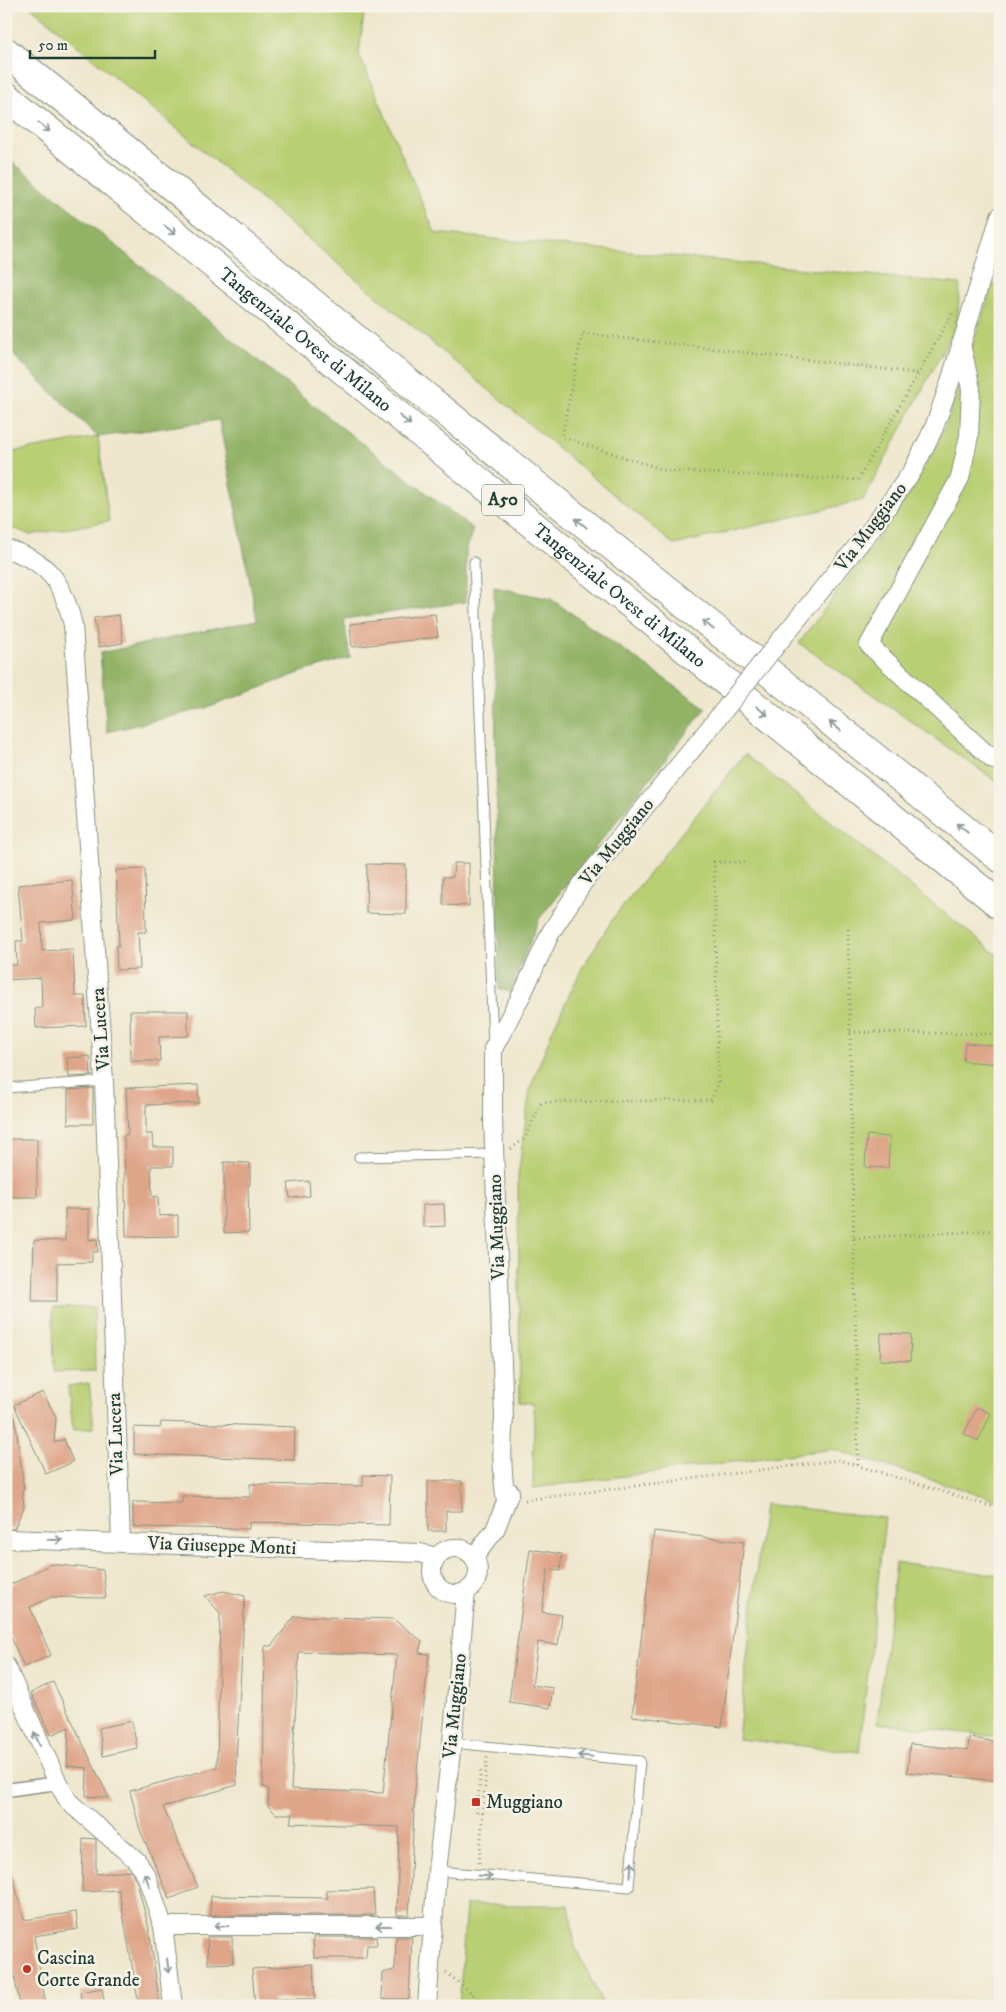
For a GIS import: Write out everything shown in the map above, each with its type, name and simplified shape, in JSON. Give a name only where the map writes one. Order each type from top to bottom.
[{"type":"highway","name":"Tangenziale Ovest di Milano","points":[[6,52],[202,211],[416,389],[1000,858]]},
{"type":"highway","name":"Tangenziale Ovest di Milano","points":[[6,96],[1000,904]]},
{"type":"street","name":"Via Muggiano","points":[[427,2006],[436,1871],[452,1743],[466,1592],[475,1584],[478,1576],[478,1567],[474,1557],[495,1530],[514,1477],[512,1441],[504,1418],[494,1154],[493,1048],[523,992],[551,932],[590,874],[873,526],[913,470],[934,428],[1000,216]]},
{"type":"street","name":"Via Muggiano","points":[[961,344],[971,389],[969,436],[960,478],[868,644],[993,760],[1000,753]]},
{"type":"street","name":"Via Lucera","points":[[6,549],[29,557],[50,573],[67,602],[72,625],[104,1081],[121,1542]]},
{"type":"street","name":"Via Giuseppe Monti","points":[[6,1539],[420,1553],[436,1557]]},
{"type":"street","points":[[466,1592],[452,1594],[444,1592],[437,1586],[432,1570],[436,1557],[444,1551],[455,1548],[466,1550],[474,1557]]},
{"type":"street","points":[[6,1666],[58,1783],[69,1802],[137,1862],[147,1877],[163,1926],[173,2006]]},
{"type":"street","points":[[6,1790],[58,1783]]},
{"type":"street","points":[[163,1926],[432,1926]]},
{"type":"lane","points":[[474,562],[493,1048]]},
{"type":"lane","points":[[6,1088],[104,1081]]},
{"type":"lane","points":[[359,1156],[494,1154]]},
{"type":"lane","points":[[436,1871],[629,1887],[640,1761],[452,1743]]},
{"type":"path","points":[[917,373],[582,333],[562,437],[667,471],[858,480],[950,314],[956,309]]},
{"type":"path","points":[[494,1154],[503,1154],[524,1139],[540,1104],[547,1102],[711,1100],[714,1097],[718,1084],[714,862],[747,862]]},
{"type":"path","points":[[848,929],[858,1465]]},
{"type":"path","points":[[850,1032],[1000,1034]]},
{"type":"path","points":[[854,1238],[1000,1230]]},
{"type":"path","points":[[506,1502],[840,1460],[1000,1509]]},
{"type":"path","points":[[472,1874],[479,1863],[488,1747]]},
{"type":"path","points":[[477,1812],[481,1768]]},
{"type":"path","points":[[430,1966],[442,1968],[486,2006]]},
{"type":"green space","points":[[30,6],[365,6],[359,54],[435,233],[960,284],[957,325],[863,500],[674,545]]},
{"type":"green space","points":[[6,157],[323,413],[473,529],[466,549],[466,602],[344,619],[350,658],[302,672],[210,707],[107,732],[100,653],[257,620],[219,420],[98,437],[6,348]]},
{"type":"green space","points":[[993,284],[1000,287],[1000,784],[799,643],[898,511],[924,468],[945,427]]},
{"type":"green space","points":[[98,437],[109,521],[30,535],[16,529],[6,529],[6,453]]},
{"type":"green space","points":[[494,587],[551,599],[706,708],[539,919],[510,992],[499,989]]},
{"type":"green space","points":[[745,754],[1000,957],[1000,1501],[832,1449],[533,1488],[534,1403],[520,1402],[518,1176],[530,1089],[553,1029],[582,968],[614,917]]},
{"type":"green space","points":[[94,1307],[95,1371],[54,1372],[53,1308]]},
{"type":"green space","points":[[89,1383],[94,1428],[73,1430],[68,1386]]},
{"type":"green space","points":[[764,1504],[885,1518],[859,1752],[738,1739]]},
{"type":"green space","points":[[896,1563],[1000,1575],[1000,1737],[877,1723]]},
{"type":"green space","points":[[466,1905],[569,1905],[575,1947],[604,2006],[459,2006]]},
{"type":"building","points":[[435,614],[438,637],[352,647],[350,624]]},
{"type":"building","points":[[119,615],[123,643],[99,647],[94,618]]},
{"type":"building","points":[[454,863],[469,863],[469,906],[443,905],[443,877],[453,877]]},
{"type":"building","points":[[367,864],[406,865],[406,914],[366,913]]},
{"type":"building","points":[[145,869],[146,932],[138,932],[140,969],[117,970],[116,946],[119,946],[116,870]]},
{"type":"building","points":[[72,880],[76,920],[41,923],[42,951],[73,949],[75,996],[85,996],[86,1026],[36,1028],[35,1008],[42,1008],[41,978],[6,980],[6,965],[17,965],[16,941],[23,941],[18,885]]},
{"type":"building","points":[[130,1011],[188,1011],[188,1036],[159,1037],[160,1061],[131,1061]]},
{"type":"building","points":[[965,1043],[1000,1046],[1000,1064],[963,1061]]},
{"type":"building","points":[[90,1056],[91,1076],[69,1077],[67,1058]]},
{"type":"building","points":[[198,1085],[199,1103],[146,1105],[146,1134],[152,1134],[153,1147],[173,1147],[173,1166],[151,1166],[152,1197],[158,1196],[159,1216],[178,1215],[178,1236],[126,1237],[124,1135],[128,1134],[126,1088]]},
{"type":"building","points":[[93,1088],[93,1124],[68,1124],[68,1090]]},
{"type":"building","points":[[867,1135],[890,1137],[888,1168],[865,1167]]},
{"type":"building","points":[[6,1139],[37,1139],[37,1197],[6,1197]]},
{"type":"building","points":[[224,1162],[250,1163],[250,1185],[248,1185],[249,1232],[224,1233]]},
{"type":"building","points":[[309,1181],[310,1196],[290,1198],[288,1183]]},
{"type":"building","points":[[444,1204],[445,1226],[423,1227],[423,1205]]},
{"type":"building","points":[[65,1209],[89,1209],[89,1240],[97,1239],[98,1252],[92,1252],[92,1262],[57,1263],[57,1301],[32,1301],[34,1240],[65,1241]]},
{"type":"building","points":[[881,1333],[911,1334],[910,1361],[880,1360]]},
{"type":"building","points":[[43,1392],[56,1418],[54,1443],[64,1439],[73,1462],[46,1474],[14,1405]]},
{"type":"building","points":[[977,1407],[991,1414],[978,1441],[964,1434]]},
{"type":"building","points":[[15,1417],[24,1490],[22,1490],[24,1507],[14,1529],[6,1528],[6,1418]]},
{"type":"building","points":[[161,1422],[295,1427],[294,1460],[134,1454],[134,1427],[160,1428]]},
{"type":"building","points":[[363,1475],[390,1476],[389,1525],[249,1522],[249,1529],[133,1527],[133,1502],[182,1503],[182,1496],[250,1497],[250,1484],[363,1486]]},
{"type":"building","points":[[428,1481],[462,1481],[462,1511],[446,1511],[446,1531],[428,1531]]},
{"type":"building","points":[[654,1531],[744,1542],[722,1727],[632,1716]]},
{"type":"building","points":[[530,1549],[562,1554],[560,1571],[548,1569],[542,1612],[562,1615],[558,1645],[538,1642],[532,1685],[553,1688],[550,1708],[509,1702]]},
{"type":"building","points":[[51,1564],[103,1570],[106,1598],[52,1597],[30,1607],[51,1655],[24,1667],[6,1626],[6,1587]]},
{"type":"building","points":[[223,1591],[245,1596],[236,1761],[237,1785],[163,1807],[198,1887],[170,1899],[140,1830],[130,1791],[217,1767],[220,1613],[205,1596]]},
{"type":"building","points":[[295,1616],[393,1619],[422,1641],[419,1653],[429,1654],[415,1790],[409,1915],[397,1915],[399,1827],[290,1823],[292,1814],[276,1814],[268,1806],[269,1789],[263,1787],[265,1646],[271,1646]],"holes":[[[299,1652],[397,1655],[383,1793],[291,1789]]]},
{"type":"building","points":[[53,1682],[109,1798],[86,1796],[87,1768],[67,1766],[69,1727],[51,1735],[31,1693]]},
{"type":"building","points":[[132,1721],[137,1748],[103,1756],[99,1728]]},
{"type":"building","points":[[969,1738],[1000,1742],[1000,1781],[907,1772],[910,1744],[968,1750]]},
{"type":"building","points":[[83,1838],[96,1839],[96,1874],[131,1871],[137,1882],[149,1929],[160,2006],[139,2006],[119,1890],[82,1892]]},
{"type":"building","points":[[6,1869],[11,1869],[24,1920],[76,1912],[78,1929],[34,1936],[46,2006],[20,2006],[6,1932]]},
{"type":"building","points":[[373,1889],[375,1915],[210,1915],[211,1896],[328,1898],[326,1890]]},
{"type":"building","points":[[207,1937],[232,1937],[233,1963],[208,1964]]},
{"type":"building","points":[[313,1937],[376,1937],[377,1945],[367,1945],[366,1958],[314,1958]]},
{"type":"building","points":[[396,1937],[412,1937],[409,1999],[382,1999],[383,1973],[395,1968]]},
{"type":"building","points":[[313,1964],[315,1999],[273,1999],[273,2006],[255,2006],[252,1969]]},
{"type":"building","points":[[102,1988],[105,2006],[82,2006],[80,1992]]},
{"type":"place","name":"Muggiano","points":[[476,1802]]},
{"type":"place","name":"Cascina Corte Grande","points":[[27,1969]]}]
